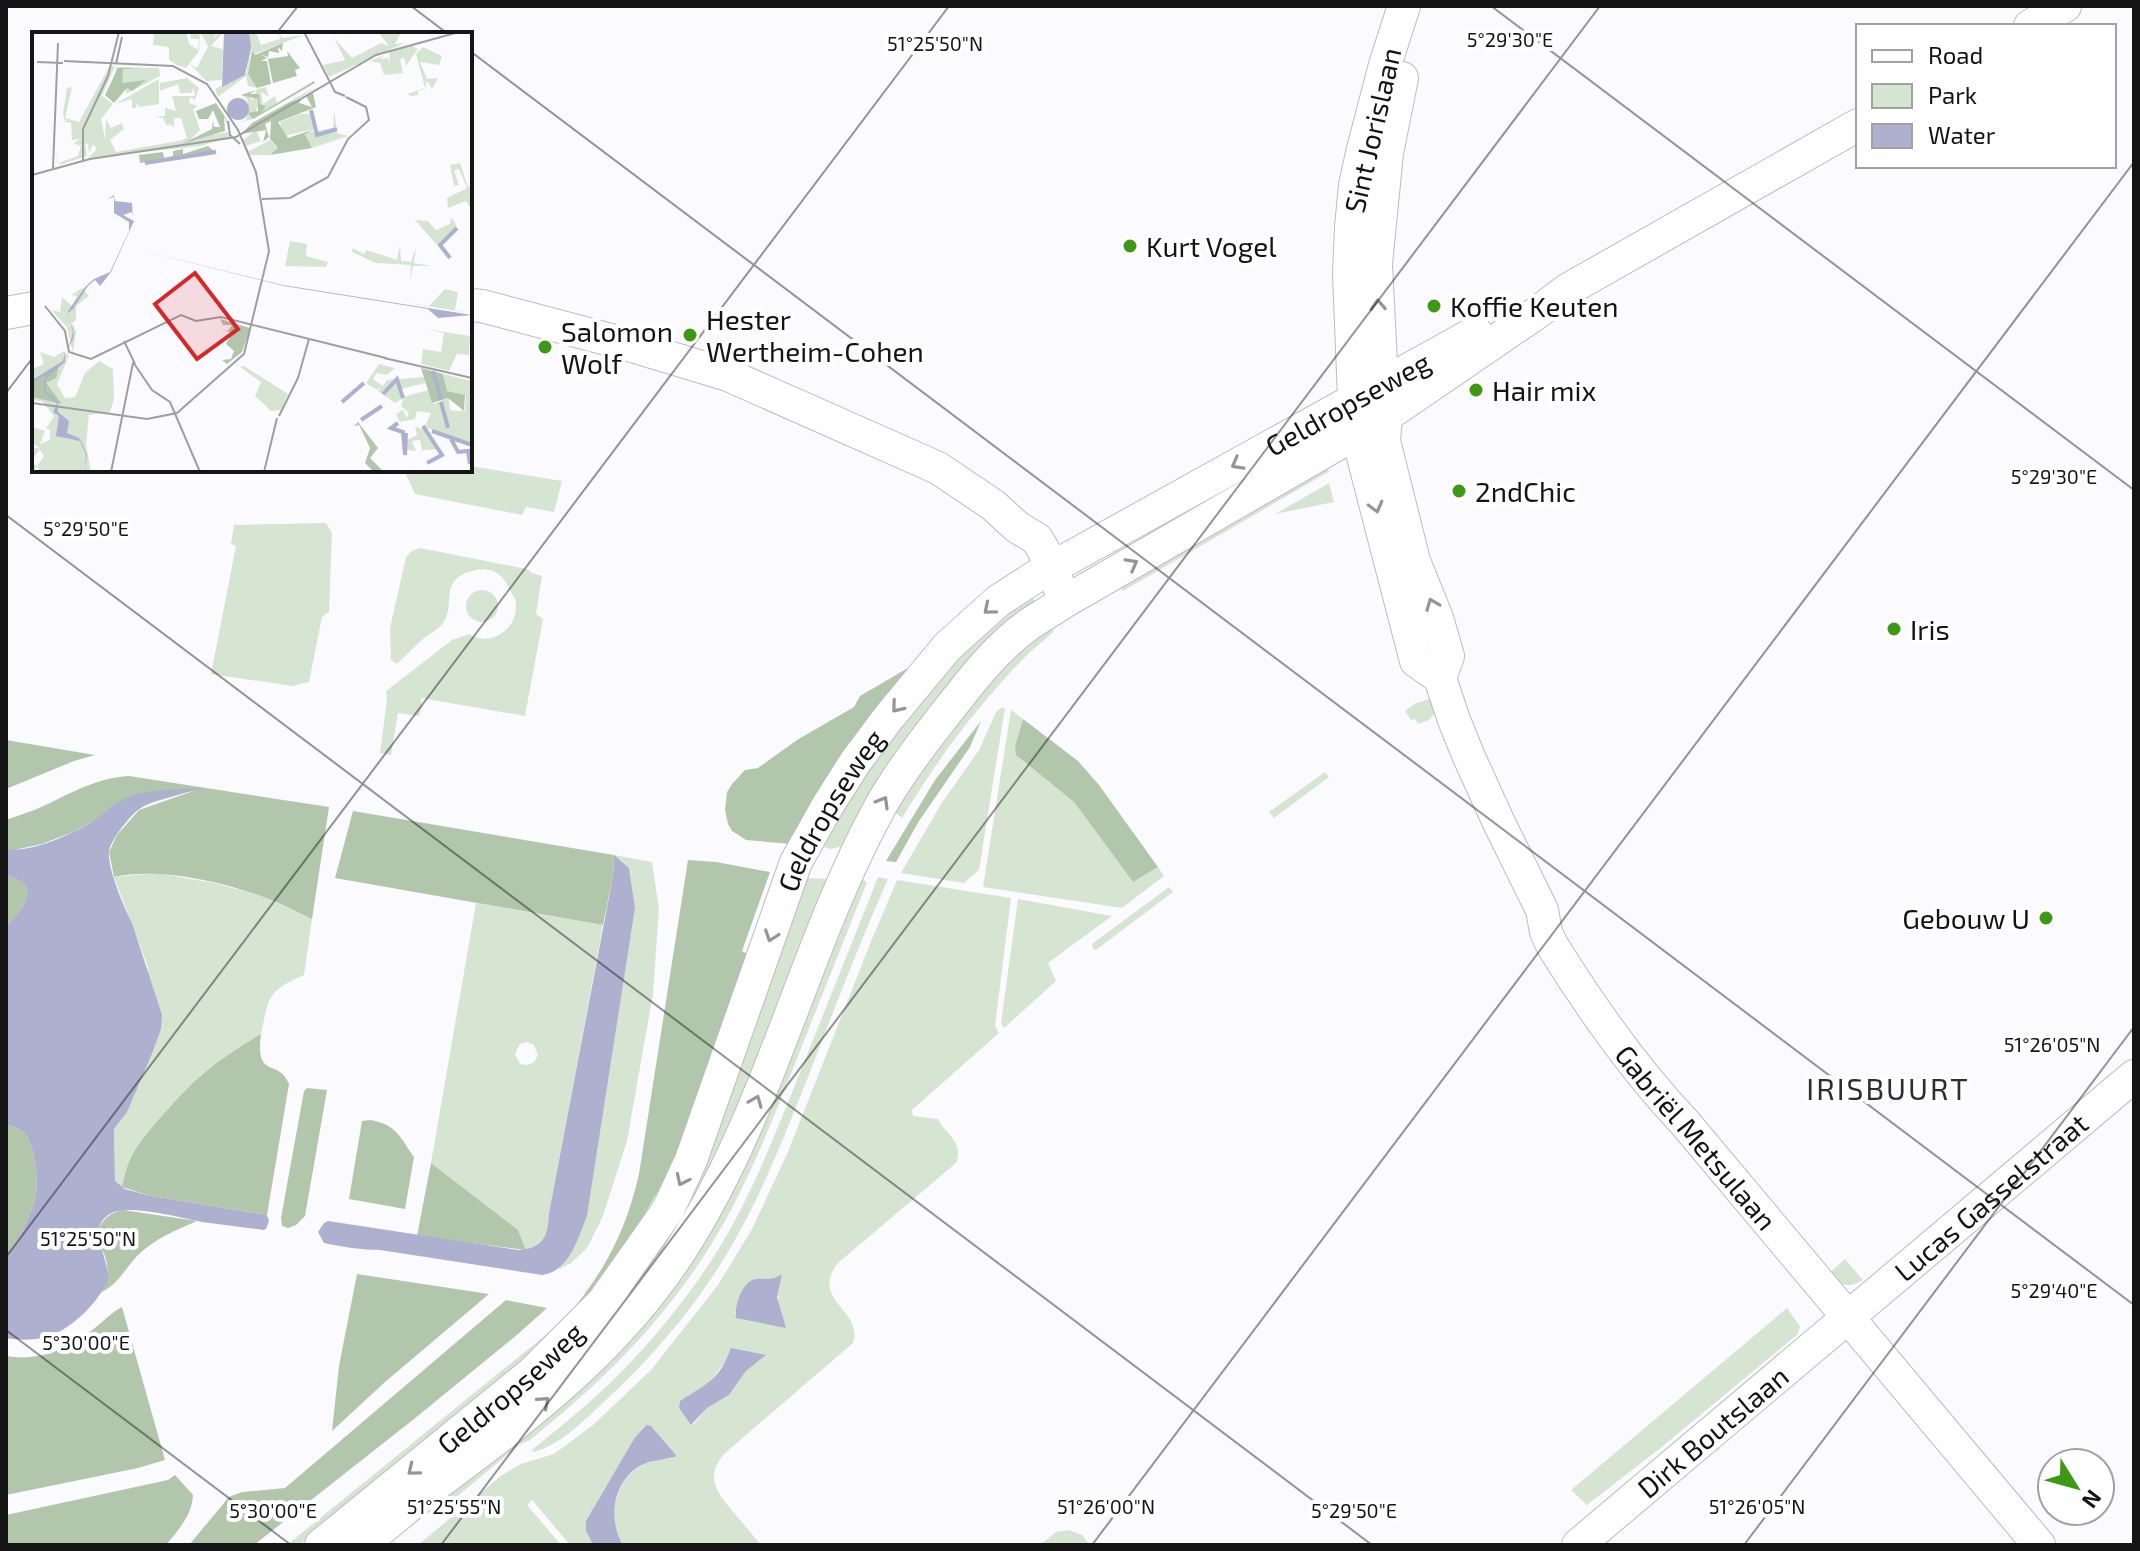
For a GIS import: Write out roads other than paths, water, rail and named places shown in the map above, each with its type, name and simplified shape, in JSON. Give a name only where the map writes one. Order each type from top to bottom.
[{"type":"main road","name":"Sint Jorislaan","points":[[1368,391],[1349,274],[1351,227],[1355,185],[1385,65],[1404,6]]},
{"type":"main road","name":"Sint Jorislaan","points":[[1368,391],[1387,153],[1407,58],[1424,6]]},
{"type":"main road","points":[[2034,24],[2065,6]]},
{"type":"main road","name":"Geldropseweg","points":[[361,1545],[531,1413],[580,1370],[639,1307],[689,1238],[736,1150],[848,872],[887,795],[907,763],[1000,649],[1027,625],[1064,602],[1373,424],[1567,290],[1856,126]]},
{"type":"main road","name":"Geldropseweg","points":[[321,1545],[532,1373],[603,1302],[668,1210],[691,1160],[796,862],[828,805],[881,728],[947,647],[998,601],[1044,572],[1506,314],[1567,290]]},
{"type":"main road","points":[[472,305],[622,343],[728,375],[938,468],[993,505],[1017,527],[1019,550],[1044,572],[1064,602]]},
{"type":"main road","points":[[6,313],[32,308]]},
{"type":"main road","name":"Gabriël Metsulaan","points":[[1368,391],[1373,424],[1384,441],[1414,561],[1437,618],[1448,656],[1440,678],[1469,757],[1542,910],[1552,945],[1622,1048],[2039,1545]]},
{"type":"main road","name":"Lucas Gasselstraat","points":[[1848,1318],[2134,1076]]},
{"type":"main road","name":"Dirk Boutslaan","points":[[1578,1545],[1848,1318]]},
{"type":"water","points":[[203,788],[160,800],[138,810],[121,829],[109,851],[113,877],[132,923],[162,1015],[161,1029],[151,1056],[127,1112],[114,1129],[115,1181],[125,1189],[151,1196],[267,1215],[269,1221],[263,1230],[143,1211],[112,1213],[100,1226],[100,1243],[108,1279],[96,1300],[77,1320],[57,1333],[33,1339],[6,1338],[6,1255],[28,1219],[37,1180],[33,1152],[27,1137],[18,1129],[6,1125],[6,926],[19,912],[28,891],[18,880],[6,876],[6,850],[30,848],[66,835],[131,796],[162,790]]},
{"type":"water","points":[[614,855],[629,868],[635,908],[587,1216],[566,1261],[551,1273],[542,1275],[324,1243],[318,1232],[328,1221],[518,1250],[533,1247],[542,1240],[547,1228],[613,876]]},
{"type":"water","points":[[782,1274],[777,1297],[786,1328],[736,1318],[738,1301],[747,1284]]},
{"type":"water","points":[[731,1348],[766,1355],[746,1371],[729,1395],[707,1408],[691,1425],[679,1408],[680,1401],[717,1375]]},
{"type":"water","points":[[646,1425],[651,1426],[676,1455],[637,1468],[621,1486],[616,1498],[615,1522],[623,1545],[593,1545],[586,1531],[586,1521],[634,1439]]},
{"type":"place","name":"Kurt Vogel","points":[[1130,246]]},
{"type":"place","name":"Koffie Keuten","points":[[1434,306]]},
{"type":"place","name":"Hester Wertheim-Cohen","points":[[690,335]]},
{"type":"place","name":"Salomon Wolf","points":[[545,347]]},
{"type":"place","name":"Hair mix","points":[[1476,390]]},
{"type":"place","name":"2ndChic","points":[[1459,491]]},
{"type":"place","name":"Iris","points":[[1894,629]]},
{"type":"place","name":"Gebouw U","points":[[2046,918]]},
{"type":"district","name":"IRISBUURT","points":[[1888,1088]]}]
